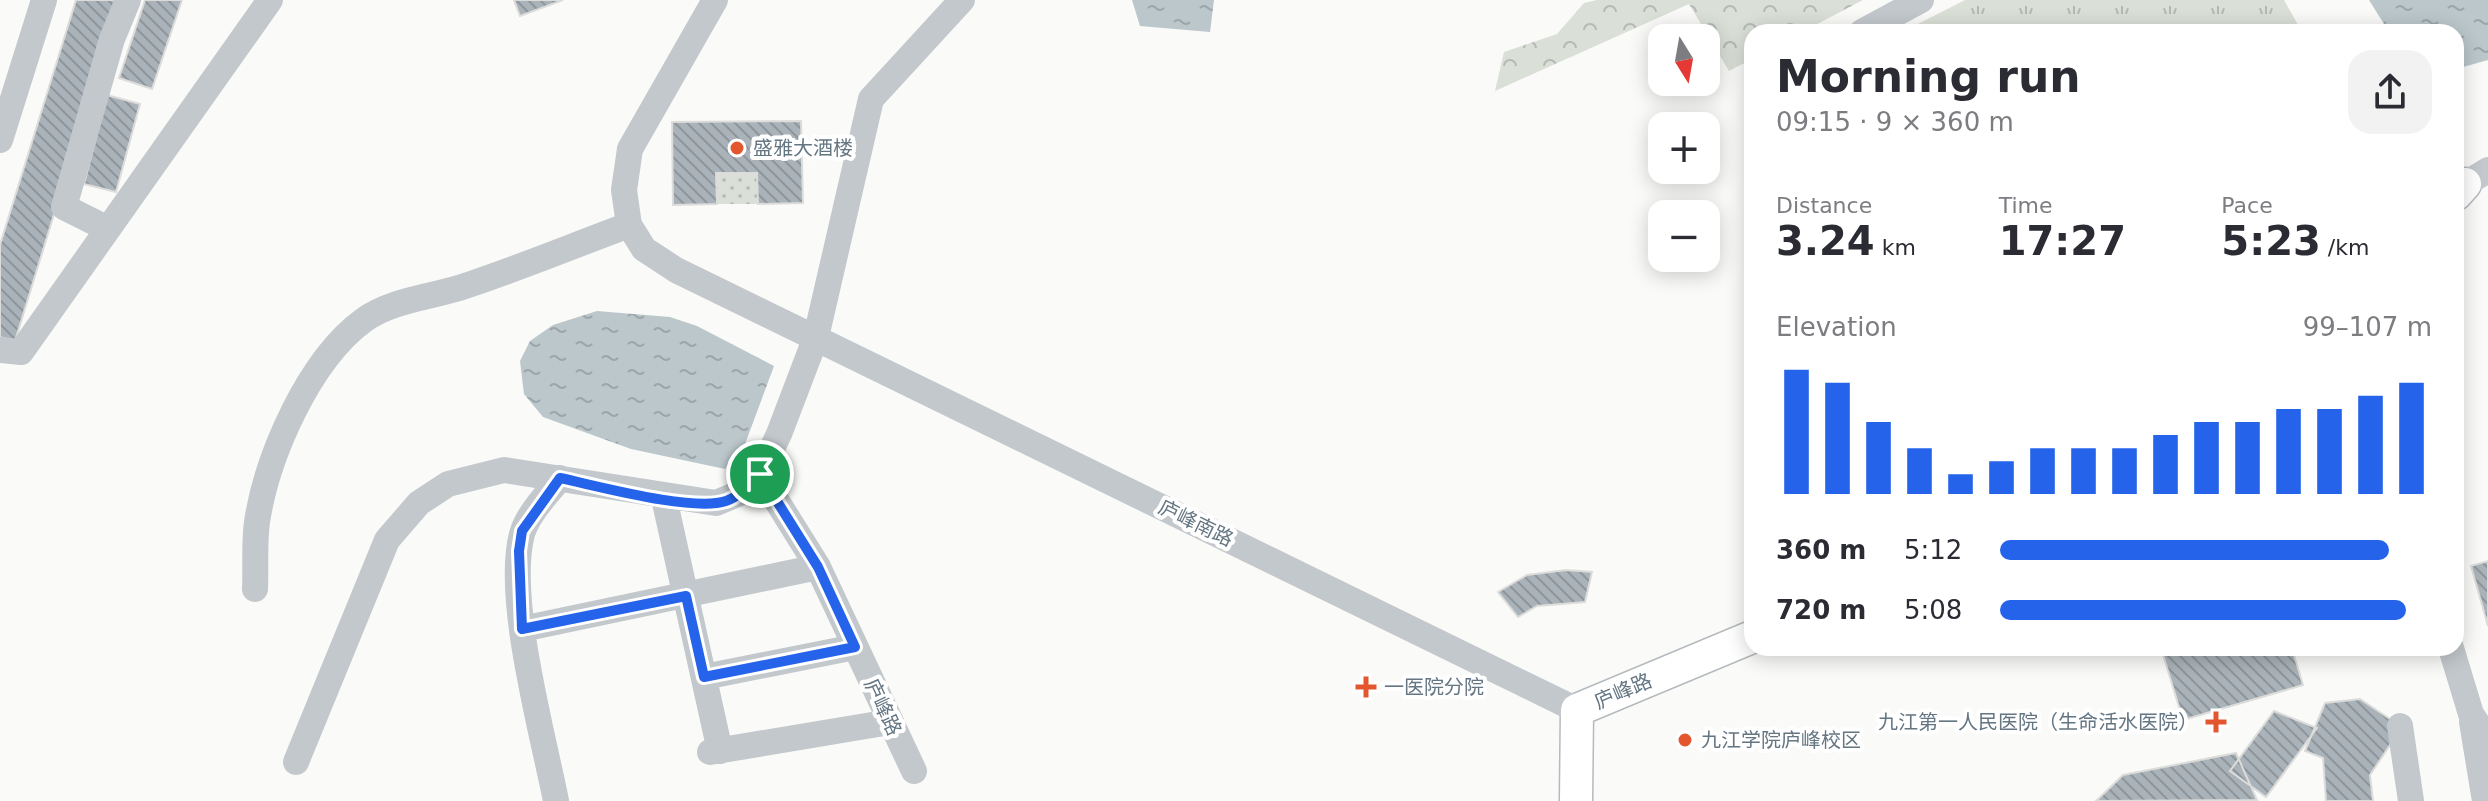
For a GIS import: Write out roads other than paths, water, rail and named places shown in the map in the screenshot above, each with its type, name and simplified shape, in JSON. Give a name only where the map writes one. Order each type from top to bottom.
[{"type":"main road","name":"庐峰路","points":[[1576,801],[1577,710],[1744,640]]},
{"type":"street","points":[[0,140],[44,0]]},
{"type":"street","points":[[108,229],[64,207],[112,39],[128,0]]},
{"type":"street","points":[[0,350],[21,352],[270,0]]},
{"type":"street","points":[[255,589],[257,522],[274,453],[314,376],[338,344],[365,319],[393,306],[467,286],[629,225],[624,190],[630,149],[715,0]]},
{"type":"street","points":[[296,762],[387,540],[401,520],[448,484],[504,470],[664,498],[716,503],[740,493],[760,474],[816,337],[871,99],[962,0]]},
{"type":"street","points":[[1877,24],[1921,0]]},
{"type":"street","name":"庐峰南路","points":[[629,225],[644,249],[676,270],[1577,710]]},
{"type":"street","name":"庐峰路","points":[[760,474],[818,567],[914,771]]},
{"type":"street","points":[[556,801],[522,629],[519,551],[522,531],[560,478]]},
{"type":"street","points":[[664,498],[704,677],[715,751],[890,722]]},
{"type":"street","points":[[522,629],[818,567]]},
{"type":"street","points":[[704,677],[855,647]]},
{"type":"street","points":[[2453,656],[2471,714],[2485,801]]},
{"type":"street","points":[[2471,714],[2488,739]]},
{"type":"street","points":[[2400,726],[2411,801]]},
{"type":"water","points":[[1132,0],[1214,0],[1210,32],[1140,26]]},
{"type":"water","points":[[2369,0],[2488,0],[2488,60],[2464,67],[2464,24],[2384,24]]},
{"type":"water","points":[[597,311],[670,317],[697,326],[774,366],[745,444],[725,469],[631,449],[543,417],[524,394],[520,361],[530,341],[553,325]]},
{"type":"place","name":"盛雅大酒楼","points":[[737,148]]},
{"type":"place","name":"一医院分院","points":[[1366,687]]},
{"type":"place","name":"九江第一人民医院（生命活水医院）","points":[[2216,722]]},
{"type":"place","name":"九江学院庐峰校区","points":[[1685,740]]}]
